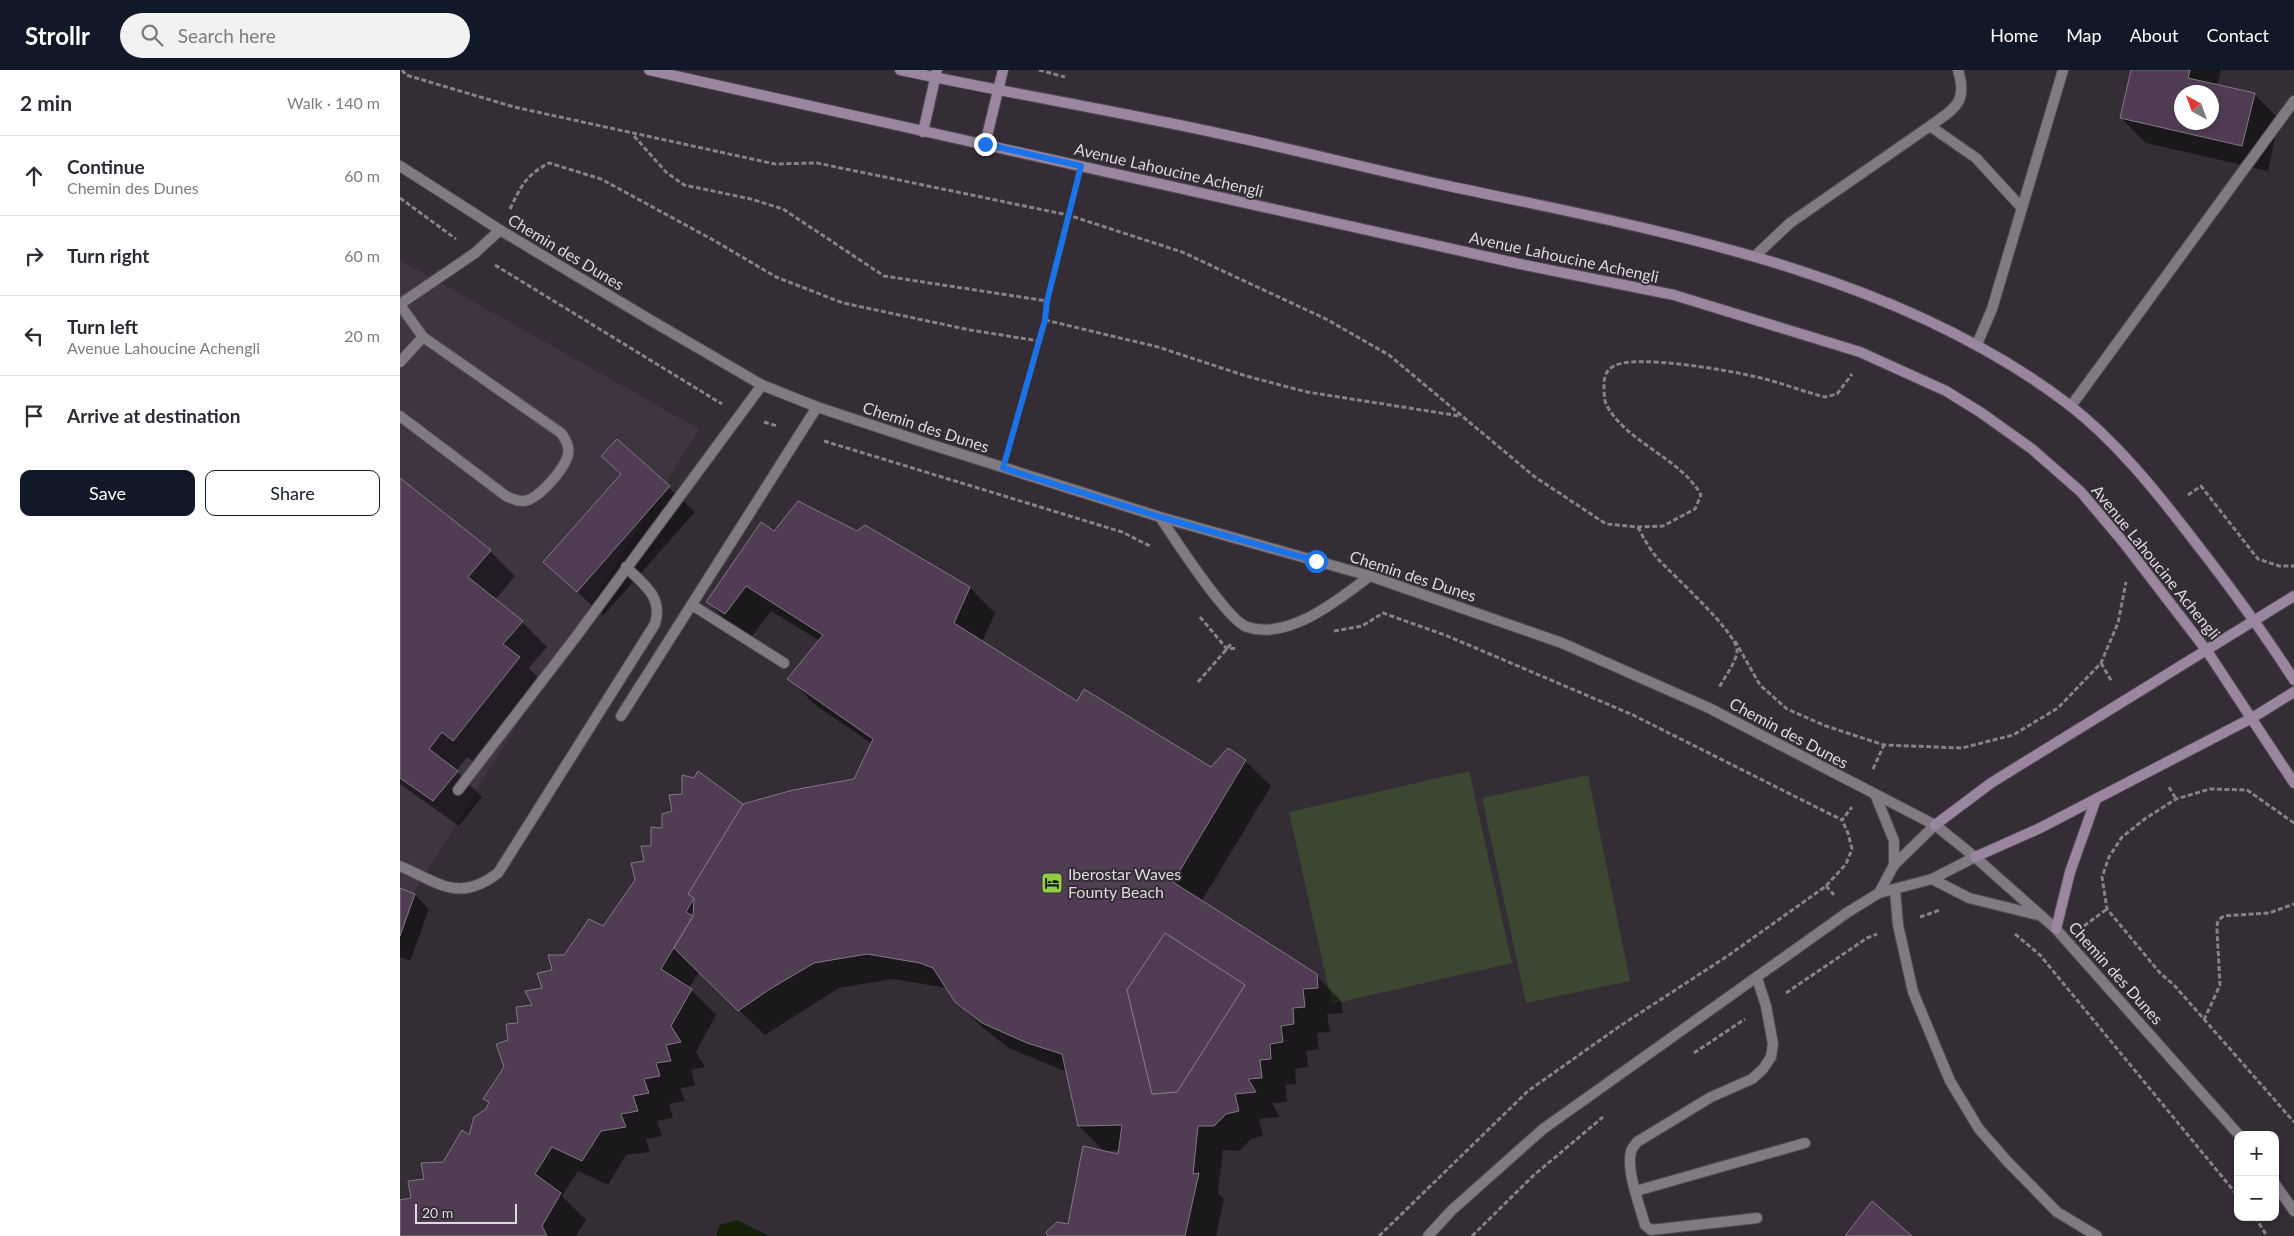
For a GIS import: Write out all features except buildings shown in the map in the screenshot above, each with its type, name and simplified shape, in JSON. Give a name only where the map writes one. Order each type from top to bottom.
[{"type":"street","name":"Avenue Lahoucine Achengli","points":[[649,70],[1520,264],[1674,295],[1860,352],[1946,391],[2032,449],[2081,492],[2124,543],[2207,651],[2294,782]]},
{"type":"street","points":[[900,70],[936,74],[999,90],[1235,136],[1380,171],[1584,215],[1755,256],[1893,303],[1977,344],[2071,406],[2125,458],[2169,508],[2256,620],[2294,680]]},
{"type":"street","points":[[985,144],[1003,70]]},
{"type":"street","points":[[1755,256],[1790,223],[1948,113],[1960,99],[1963,87],[1958,70]]},
{"type":"street","points":[[1977,344],[1992,309],[2021,207],[2064,70]]},
{"type":"street","points":[[923,132],[936,74]]},
{"type":"street","points":[[2071,406],[2294,101]]},
{"type":"street","points":[[1930,126],[1976,158],[2021,207]]},
{"type":"street","name":"Chemin des Dunes","points":[[400,166],[500,230],[652,322],[762,384],[817,407],[1003,468],[1160,517],[1370,576],[1562,643],[1709,708],[1935,825],[1975,857],[2056,929],[2234,1131]]},
{"type":"street","points":[[400,416],[506,496],[516,500],[526,500],[544,490],[568,458],[568,447],[561,433],[423,337],[400,305],[475,253],[500,230]]},
{"type":"street","points":[[400,362],[423,337]]},
{"type":"street","points":[[458,790],[575,638],[762,384]]},
{"type":"street","points":[[621,716],[817,407]]},
{"type":"street","points":[[1160,517],[1218,601],[1246,627],[1261,630],[1275,629],[1302,620],[1324,610],[1370,576]]},
{"type":"street","points":[[400,866],[457,890],[472,889],[485,884],[498,874],[655,624],[658,612],[655,597],[626,567]]},
{"type":"street","points":[[1879,893],[1894,865],[1935,825],[1991,783],[2294,596]]},
{"type":"street","points":[[692,604],[784,663]]},
{"type":"street","points":[[1428,1236],[1452,1210],[1543,1129],[1848,912],[1879,893],[1932,878],[2038,829],[2252,718],[2294,692]]},
{"type":"street","points":[[1875,794],[1894,841],[1894,865]]},
{"type":"street","points":[[2056,929],[2070,872],[2096,799]]},
{"type":"street","points":[[1932,878],[1968,898],[2042,916]]},
{"type":"street","points":[[1895,890],[1898,925],[1913,992],[1950,1081],[1979,1129],[2057,1212],[2097,1236]]},
{"type":"street","points":[[1757,978],[1766,1006],[1773,1044],[1771,1057],[1763,1070],[1752,1079],[1711,1097],[1637,1142],[1631,1151],[1630,1160],[1645,1225],[1651,1230],[1757,1218]]},
{"type":"street","points":[[1636,1191],[1805,1143]]},
{"type":"street","points":[[2279,1190],[2294,1211]]},
{"type":"path","points":[[402,70],[406,75],[514,108],[775,164],[816,163],[1068,215],[1182,252],[1326,319],[1389,355],[1535,477],[1606,524],[1638,527],[1663,526],[1682,518],[1695,509],[1701,496],[1697,488],[1662,456],[1622,426],[1613,414],[1606,403],[1604,383],[1606,375],[1612,367],[1628,362],[1668,363],[1752,376],[1825,397],[1837,394],[1843,389],[1852,375],[1860,352]]},
{"type":"path","points":[[634,135],[666,172],[684,185],[751,199],[783,208],[884,276],[1047,301]]},
{"type":"path","points":[[500,230],[522,184],[534,171],[549,163],[601,179],[776,277],[843,303],[970,330],[1039,341]]},
{"type":"path","points":[[1003,468],[1045,320],[1047,301],[1081,166]]},
{"type":"path","points":[[1045,320],[1158,347],[1246,376],[1307,392],[1460,416]]},
{"type":"path","points":[[2169,508],[2201,486],[2258,559],[2279,566],[2294,566]]},
{"type":"path","points":[[1638,527],[1646,543],[1658,559],[1720,623],[1735,641],[1760,685],[1786,710],[1826,726],[1884,745],[1962,748],[2013,735],[2058,708],[2102,662],[2118,623],[2128,571],[2124,543]]},
{"type":"path","points":[[1198,682],[1246,627]]},
{"type":"path","points":[[1709,708],[1735,658],[1737,649],[1735,641]]},
{"type":"path","points":[[2294,822],[2247,790],[2210,789],[2176,799],[2146,818],[2122,837],[2110,857],[2102,877],[2107,909],[2160,973],[2174,985],[2294,1122]]},
{"type":"path","points":[[1379,1236],[1528,1091],[1620,1026],[1729,956],[1826,886],[1846,864],[1852,849],[1842,820]]},
{"type":"path","points":[[2204,1020],[2220,985],[2216,930],[2217,922],[2220,918],[2224,916],[2269,913],[2294,904]]},
{"type":"path","points":[[1692,1054],[1867,938],[1940,910],[1949,910]]},
{"type":"path","points":[[2009,930],[2040,955],[2234,1191]]},
{"type":"path","points":[[1472,1236],[1534,1175],[1607,1114]]},
{"type":"path","points":[[2258,1221],[2267,1236]]},
{"type":"shaded area","points":[[400,260],[699,429],[400,915]]},
{"type":"shaded area","points":[[1469,771],[1512,963],[1332,1004],[1289,812]]},
{"type":"shaded area","points":[[1588,775],[1630,981],[1526,1003],[1482,798]]},
{"type":"shaded area","points":[[737,1220],[769,1236],[716,1236],[720,1225]]},
{"type":"place","name":"Iberostar Waves Founty Beach","points":[[1052,883]]},
{"type":"route","points":[[985,144],[1081,166],[1047,301],[1045,320],[1003,468],[1160,517],[1316,561]]}]
